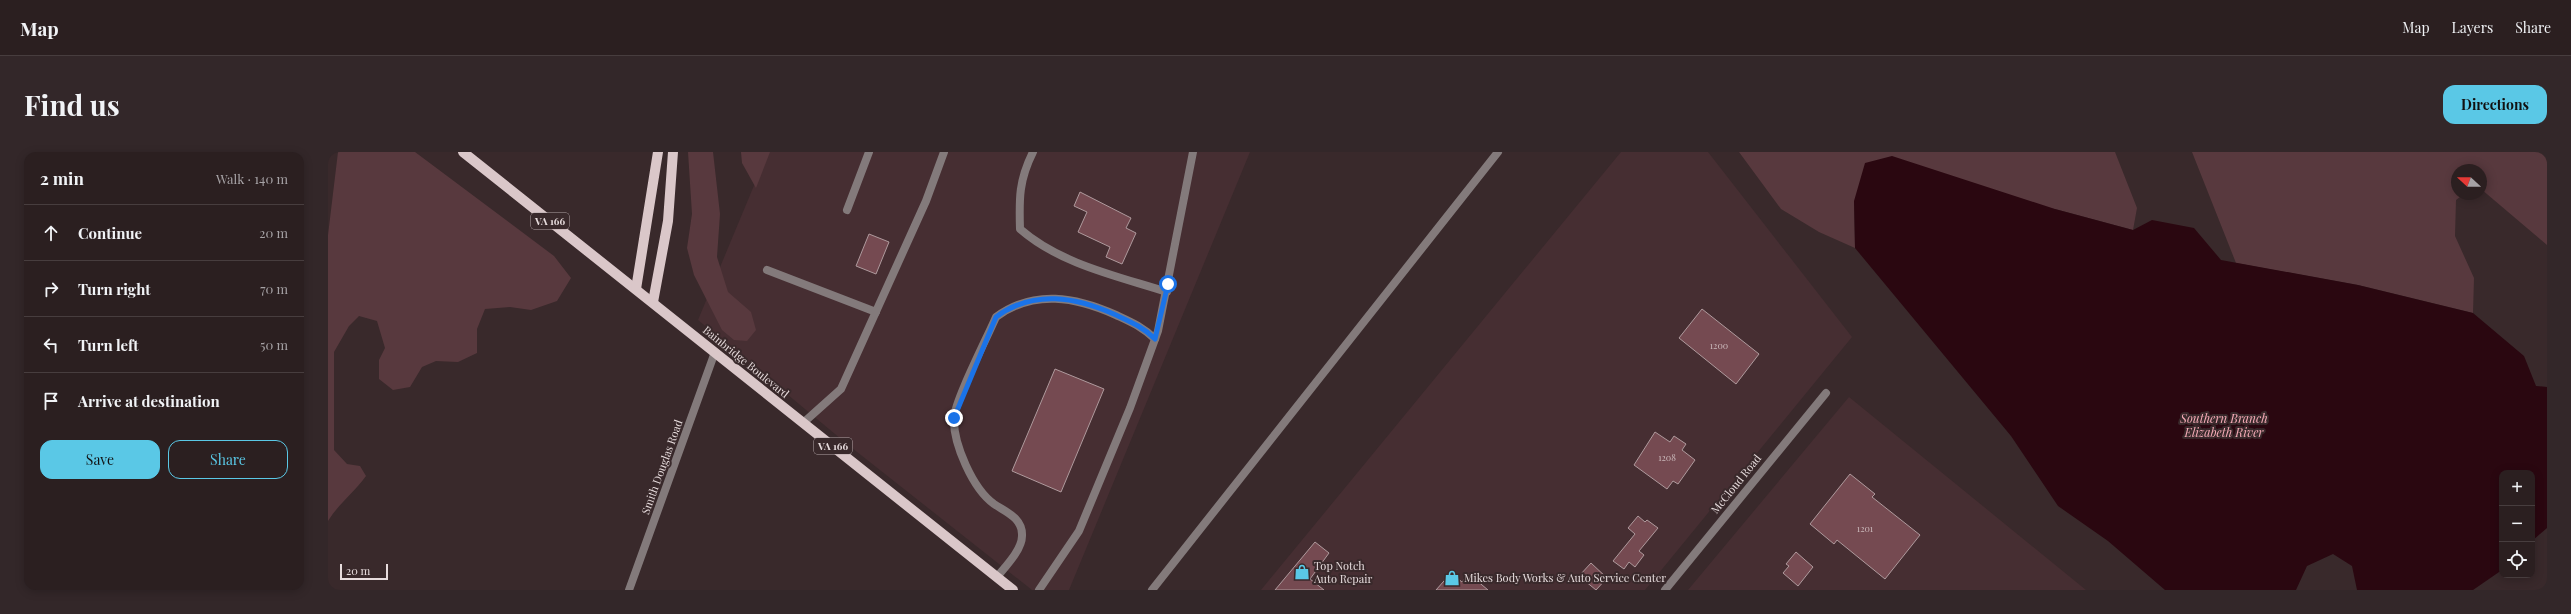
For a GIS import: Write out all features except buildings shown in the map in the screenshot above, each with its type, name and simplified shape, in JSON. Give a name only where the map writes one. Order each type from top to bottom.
[{"type":"main road","name":"Bainbridge Boulevard","points":[[464,152],[1013,590]]},
{"type":"main road","points":[[636,289],[658,152]]},
{"type":"main road","points":[[653,302],[668,221],[672,152]]},
{"type":"street","points":[[847,210],[869,152]]},
{"type":"street","points":[[803,423],[841,389],[926,201],[944,152]]},
{"type":"street","points":[[1033,152],[1023,172],[1019,195],[1020,229],[1034,240],[1076,262],[1167,292]]},
{"type":"street","points":[[1039,590],[1079,531],[1130,408],[1155,339],[1167,292],[1193,152]]},
{"type":"street","points":[[1152,590],[1498,152]]},
{"type":"street","points":[[766,270],[876,312]]},
{"type":"street","points":[[997,577],[1019,546],[1022,537],[1020,525],[1013,516],[994,504],[976,484],[960,451],[954,418],[996,317],[1010,307],[1034,300],[1069,299],[1095,306],[1144,328],[1155,339]]},
{"type":"street","name":"Smith Douglas Road","points":[[630,590],[715,352]]},
{"type":"street","name":"McCloud Road","points":[[1665,590],[1826,392]]},
{"type":"shaded area","points":[[338,152],[415,152],[554,256],[571,278],[557,301],[531,310],[510,307],[485,309],[477,329],[477,353],[458,362],[436,361],[422,367],[410,387],[393,390],[379,379],[379,360],[385,348],[377,321],[359,316],[349,326],[334,352],[334,450],[347,464],[360,466],[366,476],[337,508],[328,521],[328,235]]},
{"type":"shaded area","points":[[688,152],[713,152],[720,214],[717,257],[728,292],[751,312],[756,330],[747,341],[734,340],[722,330],[694,275],[687,248],[692,214]]},
{"type":"shaded area","points":[[741,152],[770,152],[756,188],[742,163]]},
{"type":"shaded area","points":[[768,152],[1250,152],[1069,590],[1032,590],[847,444],[698,320]]},
{"type":"shaded area","points":[[1621,152],[1708,152],[1852,337],[1645,590],[1261,590]]},
{"type":"shaded area","points":[[1739,152],[2115,152],[2137,208],[2133,230],[2055,209],[1854,201],[1855,248],[1819,232],[1781,209]]},
{"type":"shaded area","points":[[2192,152],[2547,152],[2547,245],[2487,194],[2487,164],[2451,164],[2451,200],[2456,200],[2455,236],[2474,278],[2473,313],[2358,285],[2236,263]]},
{"type":"shaded area","points":[[1849,397],[2086,590],[1688,590]]},
{"type":"water","name":"Southern Branch Elizabeth River","points":[[1892,156],[2055,209],[2133,230],[2152,220],[2194,228],[2221,260],[2358,285],[2473,313],[2524,356],[2536,386],[2547,387],[2547,528],[2535,538],[2535,470],[2499,470],[2499,572],[2473,590],[2357,590],[2352,566],[2333,554],[2307,566],[2296,590],[2165,590],[2108,541],[2058,506],[2011,436],[1855,248],[1854,201],[1865,163]]},
{"type":"place","name":"Top Notch Auto Repair","points":[[1302,572]]},
{"type":"place","name":"Mikes Body Works & Auto Service Center","points":[[1452,578]]},
{"type":"route","points":[[954,418],[996,317],[1010,307],[1034,300],[1069,299],[1095,306],[1144,328],[1155,339],[1168,284]]}]
